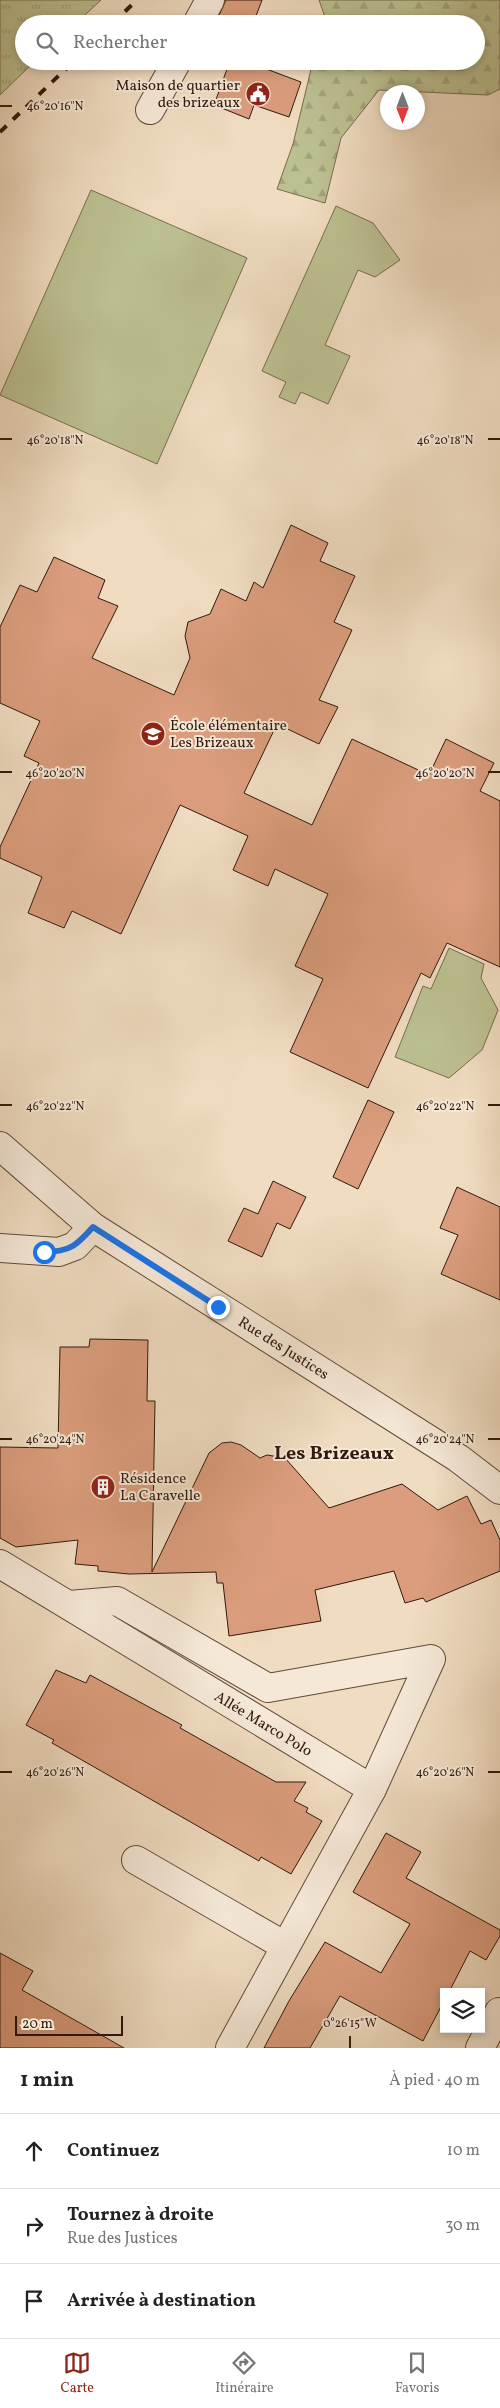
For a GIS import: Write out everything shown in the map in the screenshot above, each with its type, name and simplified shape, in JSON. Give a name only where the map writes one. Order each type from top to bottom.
[{"type":"street","points":[[202,15],[210,0]]},
{"type":"street","points":[[150,110],[172,70]]},
{"type":"street","name":"Rue des Justices","points":[[0,1146],[93,1227],[458,1458],[500,1490]]},
{"type":"street","points":[[0,1248],[59,1252],[75,1246],[93,1227]]},
{"type":"street","name":"Allée Marco Polo","points":[[0,1564],[372,1790]]},
{"type":"street","points":[[69,1605],[117,1601],[268,1688],[431,1659],[372,1790],[230,2048]]},
{"type":"street","points":[[136,1860],[285,1946]]},
{"type":"street","points":[[480,2048],[499,2012]]},
{"type":"green space","points":[[0,0],[101,0],[85,15],[15,15],[15,70],[26,70],[0,95]]},
{"type":"green space","points":[[319,0],[500,0],[500,89],[488,95],[425,92],[425,85],[380,85],[380,90],[341,138],[325,203],[277,189],[293,144],[311,70],[485,70],[485,15],[324,15]]},
{"type":"green space","points":[[91,190],[247,258],[157,464],[0,395]]},
{"type":"green space","points":[[336,206],[373,223],[400,260],[375,277],[358,270],[325,345],[350,356],[328,404],[301,392],[295,404],[279,397],[286,382],[262,371]]},
{"type":"green space","points":[[449,948],[484,964],[481,978],[498,1010],[482,1050],[449,1078],[395,1057],[423,986],[431,989]]},
{"type":"building","points":[[226,0],[262,0],[256,15],[219,15]]},
{"type":"building","name":"Maison de quartier des brizeaux","points":[[227,70],[269,70],[301,82],[289,117],[254,105],[249,119],[214,105]]},
{"type":"building","points":[[291,525],[328,543],[320,561],[355,576],[334,622],[352,630],[319,700],[338,707],[319,744],[277,724],[244,793],[312,825],[352,739],[429,775],[446,739],[494,763],[480,791],[500,801],[500,967],[447,943],[430,978],[421,973],[368,1088],[290,1052],[323,979],[295,966],[328,894],[275,869],[268,886],[233,870],[248,836],[180,805],[121,934],[72,911],[64,928],[28,913],[42,877],[0,858],[0,847],[39,763],[24,756],[40,721],[0,703],[0,627],[20,585],[37,592],[54,557],[105,580],[98,598],[118,606],[92,658],[174,695],[190,658],[185,636],[188,622],[210,614],[221,589],[246,601],[254,582],[263,588]]},
{"type":"building","points":[[368,1100],[394,1112],[358,1189],[333,1177]]},
{"type":"building","points":[[273,1181],[306,1197],[290,1229],[277,1223],[262,1257],[228,1241],[244,1208],[258,1214]]},
{"type":"building","points":[[457,1187],[500,1207],[500,1300],[441,1274],[458,1235],[440,1228]]},
{"type":"building","name":"Résidence La Caravelle","points":[[90,1339],[148,1340],[147,1401],[155,1401],[152,1572],[209,1453],[222,1443],[231,1442],[241,1445],[260,1458],[267,1455],[285,1458],[329,1508],[402,1484],[438,1510],[467,1496],[481,1524],[491,1520],[500,1540],[500,1571],[426,1602],[423,1598],[405,1603],[394,1571],[315,1590],[321,1621],[229,1636],[223,1583],[217,1583],[216,1572],[129,1574],[98,1571],[98,1566],[75,1564],[78,1540],[16,1547],[0,1538],[0,1447],[58,1448],[60,1347],[89,1347]]},
{"type":"building","points":[[56,1670],[86,1683],[90,1675],[182,1725],[180,1728],[276,1782],[306,1782],[294,1801],[308,1808],[306,1812],[322,1821],[291,1874],[261,1857],[259,1861],[52,1743],[54,1740],[26,1725]]},
{"type":"building","points":[[386,1833],[421,1852],[406,1878],[500,1930],[500,1936],[486,1960],[470,1951],[451,1988],[440,1988],[440,2009],[423,2041],[340,1996],[310,2048],[264,2048],[289,2001],[325,1942],[381,1973],[410,1924],[353,1892]]},
{"type":"building","points":[[0,1953],[33,1971],[22,1990],[124,2048],[0,2048]]},
{"type":"railway","points":[[121,15],[137,0]]},
{"type":"railway","points":[[0,132],[65,70]]},
{"type":"place","name":"Maison de quartier des brizeaux","points":[[258,94]]},
{"type":"place","name":"École élémentaire Les Brizeaux","points":[[153,734]]},
{"type":"place","name":"Résidence La Caravelle","points":[[103,1487]]},
{"type":"district","name":"Les Brizeaux","points":[[334,1452]]},
{"type":"route","points":[[44,1252],[59,1252],[75,1246],[93,1227],[218,1307]]}]
